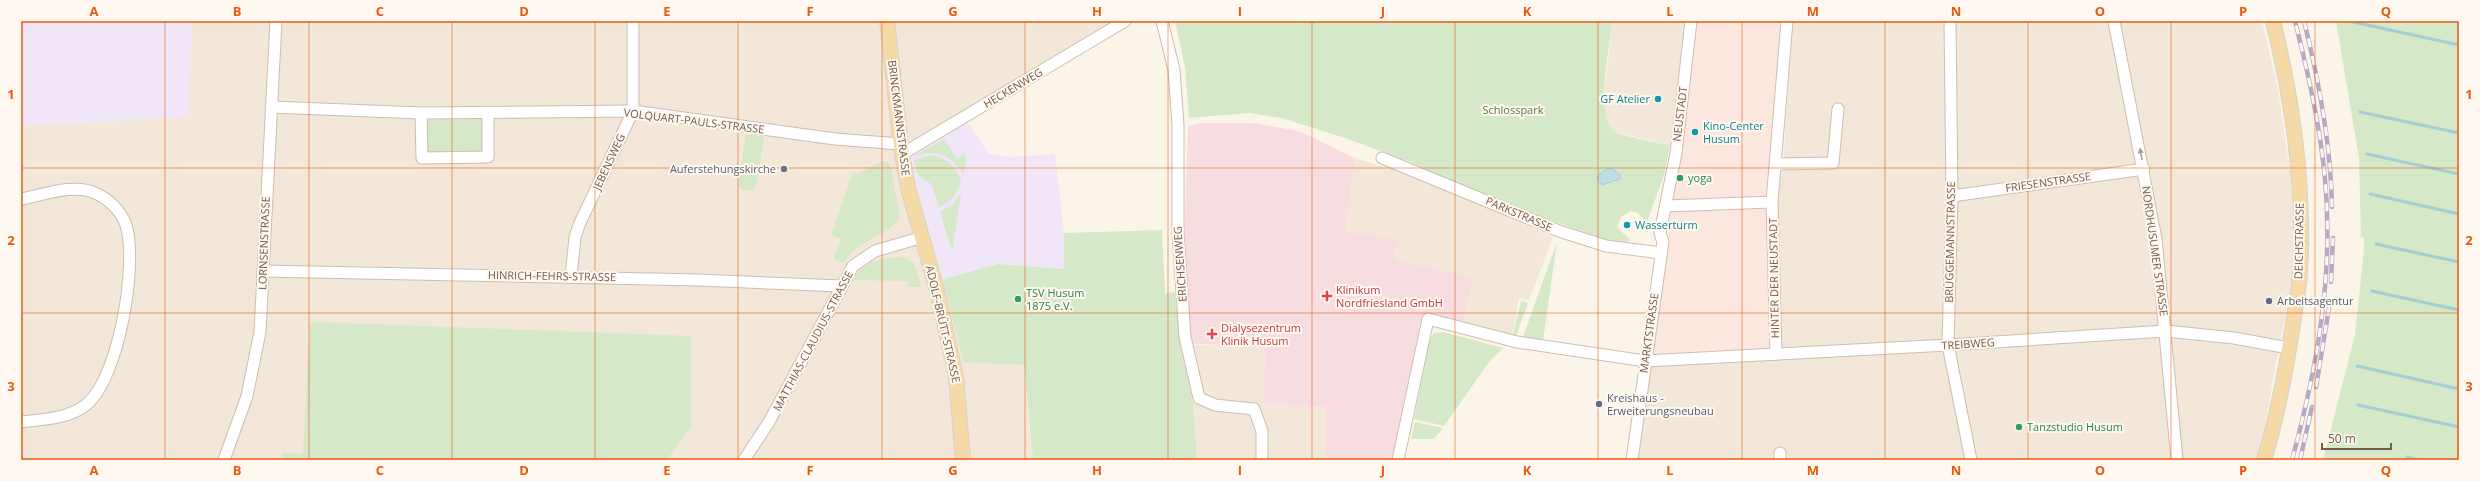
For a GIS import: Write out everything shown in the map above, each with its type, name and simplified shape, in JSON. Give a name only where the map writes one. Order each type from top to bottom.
[{"type":"main road","name":"BRINCKMANNSTRASSE","points":[[888,21],[901,149],[908,188],[923,237]]},
{"type":"main road","name":"DEICHSTRASSE","points":[[2264,460],[2282,394],[2300,274],[2299,180],[2288,90],[2273,21]]},
{"type":"main road","name":"ADOLF-BRÜTT-STRASSE","points":[[923,237],[956,377],[963,460]]},
{"type":"street","name":"LORNSENSTRASSE","points":[[224,460],[247,396],[260,332],[276,21]]},
{"type":"street","name":"JEBENSWEG","points":[[572,276],[576,237],[579,225],[633,111],[634,21]]},
{"type":"street","name":"HECKENWEG","points":[[901,149],[1126,21]]},
{"type":"street","name":"ERICHSENWEG","points":[[1162,21],[1174,70],[1178,125],[1178,232],[1185,337],[1199,398],[1215,405],[1254,409],[1262,431],[1262,460]]},
{"type":"street","name":"NEUSTADT","points":[[1666,206],[1676,153],[1691,21]]},
{"type":"street","name":"HINTER DER NEUSTADT","points":[[1776,354],[1772,202],[1787,21]]},
{"type":"street","name":"BRÜGGEMANNSTRASSE","points":[[1950,21],[1952,196],[1948,345],[1971,460]]},
{"type":"street","name":"NORDHUSUMER STRASSE","points":[[2114,21],[2144,169],[2156,239],[2166,331],[2177,460]]},
{"type":"street","name":"VOLQUART-PAULS-STRASSE","points":[[271,107],[420,112],[633,111],[901,149]]},
{"type":"street","points":[[1776,164],[1833,163],[1838,109]]},
{"type":"street","points":[[420,112],[422,158],[488,157],[488,112]]},
{"type":"street","name":"PARKSTRASSE","points":[[1382,158],[1559,231],[1606,246],[1661,254]]},
{"type":"street","name":"FRIESENSTRASSE","points":[[1952,196],[2144,169]]},
{"type":"street","points":[[21,199],[66,190],[82,190],[96,193],[111,203],[121,215],[126,225],[129,254],[121,330],[109,370],[99,390],[87,404],[67,415],[21,422]]},
{"type":"street","name":"HINTER DER NEUSTADT","points":[[1666,206],[1772,202]]},
{"type":"street","name":"MARKTSTRASSE","points":[[1632,460],[1663,242],[1660,233],[1666,206]]},
{"type":"street","name":"MATTHIAS-CLAUDIUS-STRASSE","points":[[744,460],[769,422],[853,266],[866,256],[923,237]]},
{"type":"street","name":"HINRICH-FEHRS-STRASSE","points":[[263,271],[572,276],[841,286]]},
{"type":"street","name":"TREIBWEG","points":[[1398,460],[1428,319],[1518,342],[1645,361],[1948,345],[2166,331],[2234,338],[2289,348]]},
{"type":"shaded area","points":[[21,21],[1128,21],[909,157],[943,279],[963,362],[1024,365],[1033,460],[21,460]]},
{"type":"shaded area","points":[[21,21],[192,21],[188,117],[21,126]]},
{"type":"shaded area","points":[[1612,21],[1685,21],[1670,145],[1615,132],[1608,126],[1604,100]]},
{"type":"shaded area","points":[[1692,21],[1784,21],[1771,200],[1670,204]]},
{"type":"shaded area","points":[[1792,21],[2262,21],[2278,89],[2291,181],[2295,261],[2264,430],[2256,460],[1638,460],[1651,363],[1777,184],[1783,168]]},
{"type":"shaded area","points":[[966,121],[989,154],[1011,157],[1055,154],[1064,233],[1064,269],[998,264],[943,279],[909,157]]},
{"type":"shaded area","name":"Klinikum Nordfriesland GmbH","points":[[1202,123],[1253,123],[1299,131],[1355,158],[1345,231],[1398,240],[1394,260],[1473,277],[1463,323],[1424,315],[1395,460],[1325,460],[1326,407],[1263,403],[1265,350],[1242,345],[1189,344],[1184,249],[1188,126]]},
{"type":"shaded area","points":[[1355,158],[1412,175],[1553,237],[1529,300],[1519,298],[1512,336],[1463,323],[1473,277],[1394,260],[1398,241],[1345,231]]},
{"type":"shaded area","points":[[1771,204],[1774,352],[1651,358],[1672,209]]},
{"type":"shaded area","points":[[1181,345],[1242,345],[1265,350],[1263,403],[1326,407],[1325,460],[1197,460],[1193,403]]},
{"type":"green space","name":"Schlosspark","points":[[1175,21],[1612,21],[1604,96],[1605,111],[1608,123],[1614,131],[1618,133],[1670,145],[1664,175],[1647,222],[1636,212],[1630,211],[1621,217],[1617,227],[1630,240],[1627,242],[1608,240],[1500,203],[1413,163],[1348,139],[1282,118],[1250,113],[1189,118],[1185,67]]},
{"type":"green space","points":[[2336,21],[2459,21],[2459,460],[2323,460],[2355,335],[2364,250],[2364,238],[2361,237],[2359,158]]},
{"type":"green space","points":[[482,119],[483,153],[426,154],[426,120]]},
{"type":"green space","points":[[746,134],[764,137],[756,186],[752,191],[743,190],[738,185]]},
{"type":"green space","points":[[944,139],[957,159],[964,154],[966,157],[964,174],[948,158],[937,153],[914,156]]},
{"type":"green space","points":[[933,155],[951,164],[957,172],[961,182],[953,197],[939,207],[931,184],[918,175],[914,160]]},
{"type":"green space","points":[[883,161],[890,164],[900,217],[895,224],[857,248],[850,254],[844,263],[834,259],[841,239],[831,235],[853,172],[858,174]]},
{"type":"green space","points":[[961,194],[952,252],[940,211],[951,206]]},
{"type":"green space","points":[[1162,230],[1165,293],[1175,292],[1181,345],[1193,403],[1197,460],[1033,460],[1024,365],[963,362],[943,279],[998,264],[1064,269],[1064,233]]},
{"type":"green space","points":[[1557,242],[1543,341],[1523,337]]},
{"type":"green space","points":[[904,257],[914,263],[921,287],[909,287],[907,281],[854,280],[862,268],[868,264],[882,259]]},
{"type":"green space","points":[[1521,301],[1528,303],[1516,336],[1513,335]]},
{"type":"green space","points":[[310,322],[691,336],[691,427],[667,460],[282,460],[283,453],[303,454]]},
{"type":"green space","points":[[1443,332],[1503,348],[1489,362],[1444,426],[1414,419],[1429,340],[1434,333]]},
{"type":"green space","points":[[1415,422],[1443,428],[1434,439],[1411,439]]},
{"type":"water","points":[[1612,168],[1620,175],[1620,179],[1602,185],[1597,180],[1598,176],[1605,170]]},
{"type":"waterway","points":[[2349,21],[2459,45]]},
{"type":"waterway","points":[[2360,112],[2459,133]]},
{"type":"waterway","points":[[2367,154],[2459,174]]},
{"type":"waterway","points":[[2370,194],[2459,214]]},
{"type":"waterway","points":[[2376,244],[2459,262]]},
{"type":"waterway","points":[[2372,291],[2459,310]]},
{"type":"waterway","points":[[2357,366],[2459,389]]},
{"type":"waterway","points":[[2358,405],[2459,427]]},
{"type":"waterway","points":[[2407,457],[2419,460]]},
{"type":"railway","points":[[2292,460],[2316,356],[2325,286],[2327,250],[2327,215],[2323,159],[2317,119],[2295,21]]},
{"type":"railway","points":[[2304,21],[2315,67],[2327,136],[2332,207]]},
{"type":"railway","points":[[2331,282],[2333,238]]},
{"type":"railway","points":[[2316,387],[2330,302]]},
{"type":"railway","points":[[2300,460],[2312,407]]},
{"type":"place","name":"GF Atelier","points":[[1658,99]]},
{"type":"place","name":"Kino-Center Husum","points":[[1695,132]]},
{"type":"place","name":"Auferstehungskirche","points":[[784,169]]},
{"type":"place","name":"yoga","points":[[1680,178]]},
{"type":"place","name":"Wasserturm","points":[[1627,225]]},
{"type":"place","name":"Klinikum Nordfriesland GmbH","points":[[1327,296]]},
{"type":"place","name":"TSV Husum 1875 e.V.","points":[[1018,299]]},
{"type":"place","name":"Arbeitsagentur","points":[[2269,301]]},
{"type":"place","name":"Dialysezentrum Klinik Husum","points":[[1212,334]]},
{"type":"place","name":"Kreishaus - Erweiterungsneubau","points":[[1599,404]]},
{"type":"place","name":"Tanzstudio Husum","points":[[2019,427]]}]
